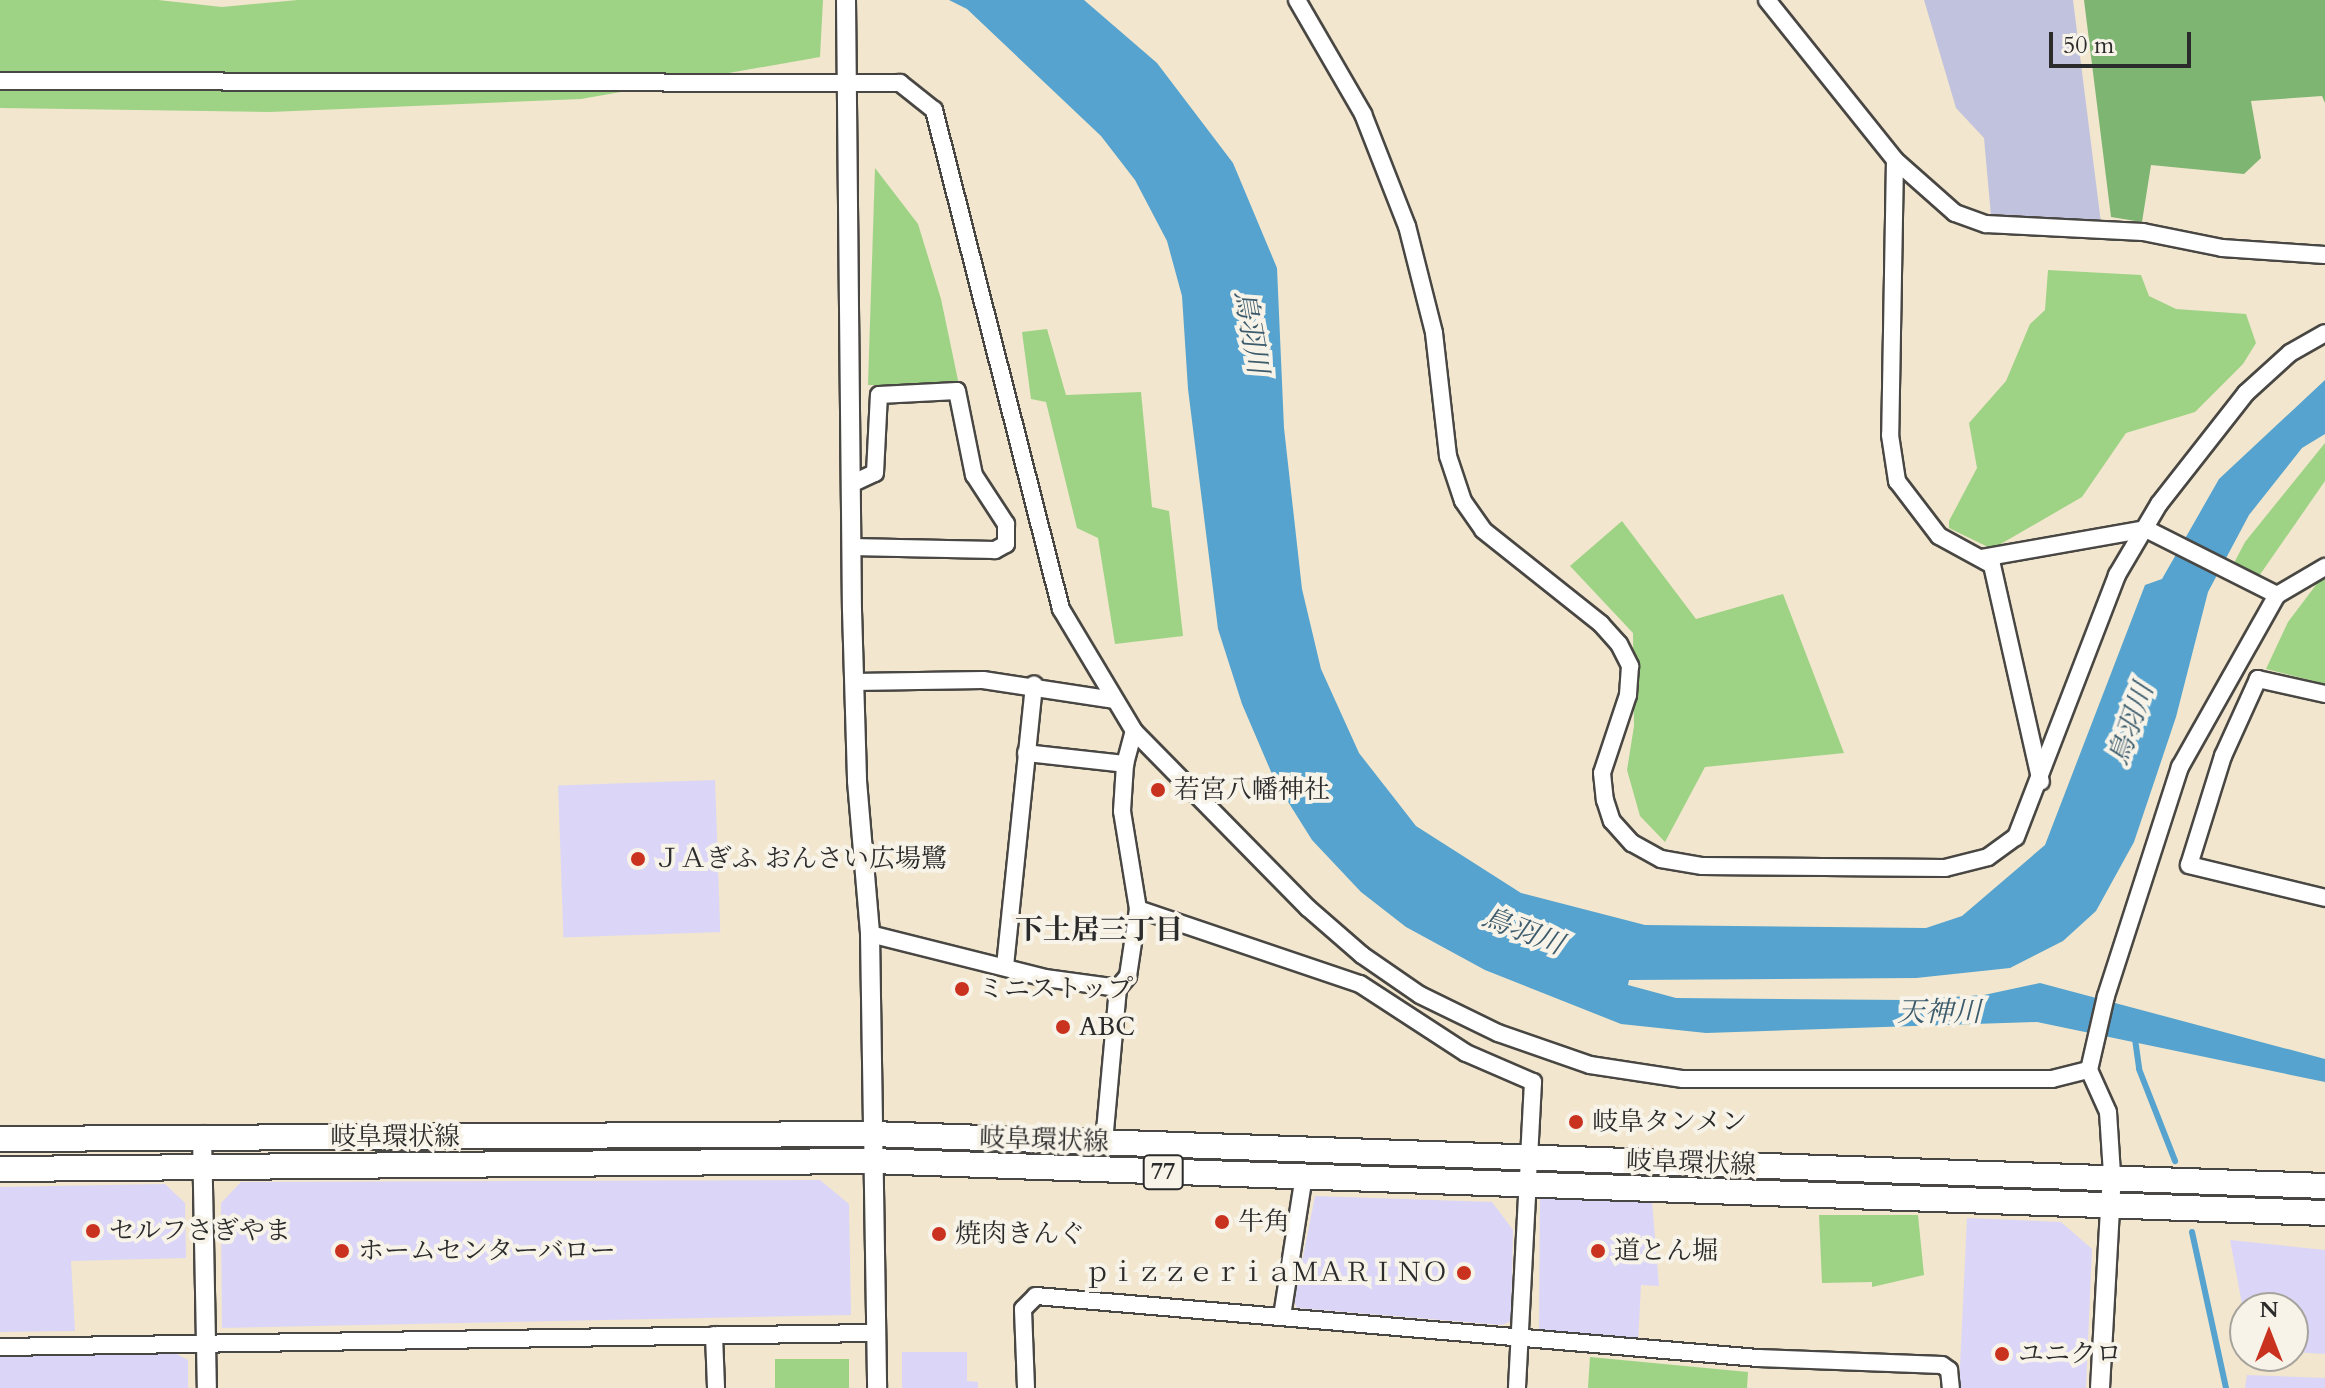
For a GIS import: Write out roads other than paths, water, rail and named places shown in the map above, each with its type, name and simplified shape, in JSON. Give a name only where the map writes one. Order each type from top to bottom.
[{"type":"main road","name":"岐阜環状線","points":[[0,1139],[202,1135],[872,1134],[1531,1158],[2112,1174],[2325,1186]]},
{"type":"main road","name":"岐阜環状線","points":[[0,1169],[872,1161],[1530,1186],[2111,1202],[2325,1213]]},
{"type":"street","points":[[846,0],[854,682],[870,934],[877,1388]]},
{"type":"street","points":[[1297,0],[1363,114],[1407,226],[1434,333],[1448,456],[1463,501],[1483,530],[1601,624],[1630,666],[1628,695],[1602,773],[1612,821],[1632,843],[1661,859],[1702,866],[1945,868],[1988,857],[2016,837],[2041,782],[2117,575],[2146,529],[2246,393],[2290,353],[2325,333]]},
{"type":"street","points":[[1767,0],[1895,160],[1955,213],[1986,224],[2143,232],[2222,248],[2325,255]]},
{"type":"street","points":[[0,81],[845,74],[900,83],[934,110],[1061,609],[1134,731],[1308,908],[1362,955],[1420,995],[1498,1033],[1590,1065],[1683,1079],[2052,1079],[2089,1070]]},
{"type":"street","points":[[1895,160],[1890,435],[1897,481],[1939,536],[1992,565],[2041,782]]},
{"type":"street","points":[[851,484],[875,473],[879,395],[957,391],[974,475],[1006,524],[1006,544],[995,550],[851,547]]},
{"type":"street","points":[[1982,558],[2146,529],[2270,592]]},
{"type":"street","points":[[2100,1388],[2112,1174],[2108,1112],[2089,1070],[2106,996],[2180,767],[2254,629],[2270,592],[2325,567]]},
{"type":"street","points":[[2325,694],[2258,679],[2223,756],[2189,865],[2325,898]]},
{"type":"street","points":[[854,682],[1034,684],[1113,700]]},
{"type":"street","points":[[1005,966],[1034,684]]},
{"type":"street","points":[[1104,1142],[1118,988],[1128,976],[1138,909],[1126,856],[1125,764],[1134,731]]},
{"type":"street","points":[[1026,753],[1125,764]]},
{"type":"street","points":[[1138,909],[1360,984],[1466,1053],[1533,1082],[1530,1186],[1517,1388]]},
{"type":"street","points":[[870,934],[1045,978],[1118,988]]},
{"type":"street","points":[[202,1135],[207,1388]]},
{"type":"street","points":[[1282,1316],[1304,1176]]},
{"type":"street","points":[[1026,1388],[1023,1309],[1036,1296],[1758,1358],[1942,1365],[1949,1370],[1951,1388]]},
{"type":"street","points":[[0,1347],[876,1333]]},
{"type":"street","points":[[714,1335],[716,1388]]},
{"type":"water","points":[[949,0],[1084,0],[1157,63],[1233,163],[1277,268],[1284,428],[1302,589],[1321,669],[1359,753],[1416,826],[1521,893],[1645,925],[1926,928],[1962,916],[2045,845],[2145,585],[2162,579],[2219,479],[2325,380],[2325,434],[2302,448],[2249,515],[2208,592],[2176,717],[2134,842],[2096,911],[2063,941],[2010,968],[1916,978],[1629,980],[1628,985],[1676,998],[1905,1000],[1984,995],[2040,983],[2325,1059],[2325,1082],[2037,1022],[1706,1033],[1621,1024],[1485,970],[1406,927],[1361,892],[1312,840],[1275,781],[1242,704],[1218,629],[1188,389],[1182,296],[1167,241],[1135,180],[1101,136],[967,9]]},
{"type":"waterway","points":[[2135,1039],[2139,1069],[2175,1161]]},
{"type":"waterway","points":[[2192,1232],[2226,1388]]},
{"type":"place","name":"若宮八幡神社","points":[[1158,790]]},
{"type":"place","name":"ＪＡぎふ おんさい広場鷺","points":[[638,859]]},
{"type":"place","name":"ミニストップ","points":[[962,989]]},
{"type":"place","name":"ABC","points":[[1063,1027]]},
{"type":"place","name":"岐阜タンメン","points":[[1576,1122]]},
{"type":"place","name":"牛角","points":[[1222,1222]]},
{"type":"place","name":"セルフさぎやま","points":[[93,1231]]},
{"type":"place","name":"焼肉きんぐ","points":[[939,1234]]},
{"type":"place","name":"ホームセンターバロー","points":[[342,1251]]},
{"type":"place","name":"道とん堀","points":[[1598,1251]]},
{"type":"place","name":"ｐｉｚｚｅｒｉａＭＡＲＩＮＯ","points":[[1464,1273]]},
{"type":"place","name":"ユニクロ","points":[[2002,1354]]},
{"type":"district","name":"下土居三丁目","points":[[1099,930]]},
{"type":"water label","name":"鳥羽川","points":[[1251,332]]},
{"type":"water label","name":"鳥羽川","points":[[2131,724]]},
{"type":"water label","name":"鳥羽川","points":[[1523,931]]},
{"type":"water label","name":"天神川","points":[[1939,1012]]}]
